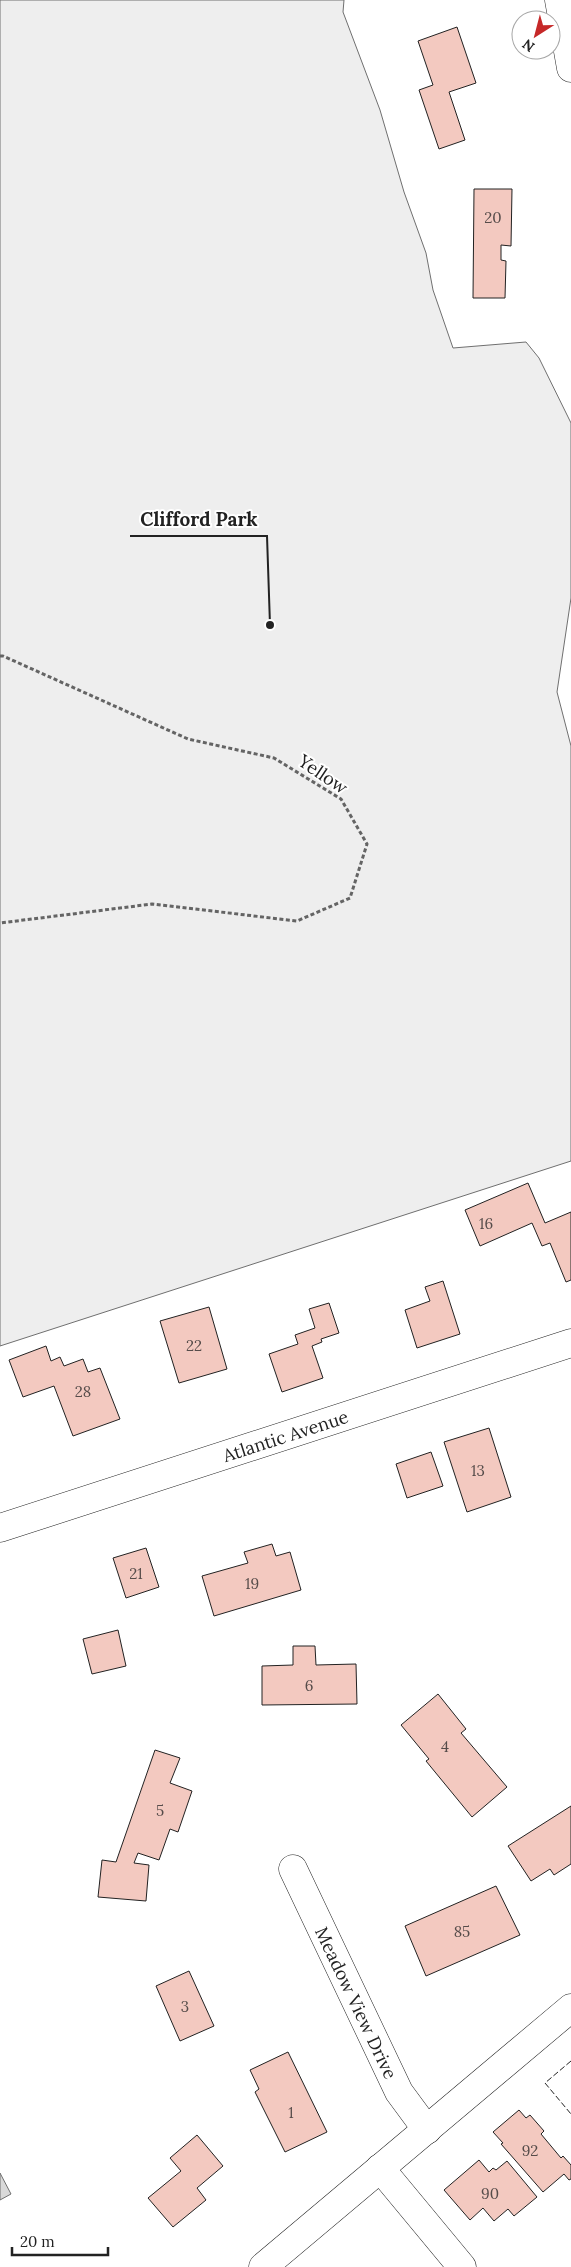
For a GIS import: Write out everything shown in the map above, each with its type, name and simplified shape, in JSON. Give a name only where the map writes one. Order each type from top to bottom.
[{"type":"street","points":[[560,0],[571,68]]},
{"type":"street","name":"Atlantic Avenue","points":[[0,1528],[571,1343]]},
{"type":"street","name":"Meadow View Drive","points":[[293,1869],[399,2092],[427,2130]]},
{"type":"street","points":[[264,2267],[571,2008]]},
{"type":"street","points":[[380,2168],[462,2267]]},
{"type":"path","name":"Yellow","points":[[0,656],[188,739],[274,758],[341,799],[367,844],[350,898],[297,921],[152,904],[0,923]]},
{"type":"shaded area","points":[[0,0],[344,0],[343,12],[380,110],[404,192],[426,253],[433,290],[453,348],[526,342],[539,358],[571,423],[571,598],[557,692],[571,746],[571,1161],[0,1346]]},
{"type":"shaded area","points":[[0,2173],[11,2194],[0,2200]]},
{"type":"building","points":[[457,27],[476,83],[449,92],[465,140],[439,149],[419,90],[433,85],[418,41]]},
{"type":"building","points":[[474,189],[512,189],[511,246],[501,245],[501,260],[506,261],[505,298],[473,298]]},
{"type":"building","points":[[528,1183],[545,1223],[571,1212],[571,1280],[566,1282],[550,1243],[542,1246],[532,1223],[480,1246],[465,1210]]},
{"type":"building","points":[[443,1281],[460,1334],[417,1348],[405,1310],[430,1301],[425,1287]]},
{"type":"building","points":[[329,1303],[339,1333],[321,1339],[322,1342],[312,1346],[323,1378],[282,1392],[269,1354],[298,1344],[295,1335],[315,1328],[309,1309]]},
{"type":"building","points":[[209,1307],[227,1369],[179,1383],[160,1321]]},
{"type":"building","points":[[46,1346],[51,1361],[60,1357],[64,1366],[83,1359],[88,1372],[100,1368],[120,1419],[73,1436],[54,1386],[23,1397],[9,1360]]},
{"type":"building","points":[[489,1428],[511,1497],[467,1512],[444,1442]]},
{"type":"building","points":[[431,1452],[443,1486],[407,1498],[396,1464]]},
{"type":"building","points":[[272,1544],[276,1556],[290,1552],[301,1590],[214,1616],[202,1576],[248,1563],[244,1552]]},
{"type":"building","points":[[146,1548],[159,1587],[126,1598],[113,1558]]},
{"type":"building","points":[[118,1630],[126,1666],[92,1674],[83,1639]]},
{"type":"building","points":[[293,1646],[315,1646],[316,1665],[356,1664],[357,1704],[262,1705],[262,1666],[293,1665]]},
{"type":"building","points":[[438,1694],[466,1729],[461,1733],[507,1787],[472,1817],[426,1761],[429,1759],[401,1725]]},
{"type":"building","points":[[155,1750],[180,1758],[170,1783],[192,1791],[178,1832],[170,1829],[159,1860],[138,1853],[134,1863],[149,1865],[146,1901],[98,1897],[102,1860],[116,1862]]},
{"type":"building","points":[[571,1806],[571,1864],[554,1875],[550,1869],[531,1881],[508,1846]]},
{"type":"building","points":[[496,1886],[520,1935],[426,1976],[405,1926]]},
{"type":"building","points":[[189,1971],[214,2026],[180,2041],[156,1986]]},
{"type":"building","points":[[288,2052],[327,2132],[285,2152],[255,2092],[259,2089],[250,2070]]},
{"type":"building","points":[[519,2110],[526,2118],[530,2115],[544,2131],[541,2134],[561,2158],[563,2156],[571,2165],[571,2179],[569,2180],[564,2174],[543,2192],[501,2144],[503,2143],[493,2132]]},
{"type":"building","points":[[197,2135],[223,2166],[197,2188],[206,2200],[173,2227],[148,2198],[181,2171],[170,2158]]},
{"type":"building","points":[[479,2160],[489,2172],[493,2168],[496,2170],[507,2161],[537,2197],[514,2216],[508,2209],[494,2221],[483,2208],[470,2220],[444,2190]]},
{"type":"fence","points":[[571,2061],[545,2083],[571,2114]]},
{"type":"place","name":"Clifford Park","points":[[270,625]]}]
